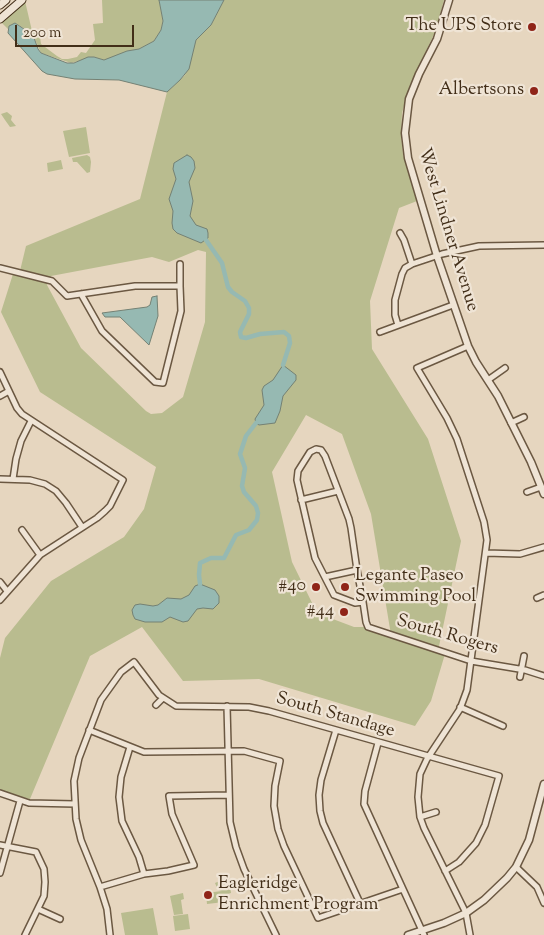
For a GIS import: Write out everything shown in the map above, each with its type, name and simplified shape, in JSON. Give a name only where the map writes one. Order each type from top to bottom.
[{"type":"main road","points":[[0,5],[6,0]]},
{"type":"main road","points":[[0,19],[22,0]]},
{"type":"street","name":"West Lindner Avenue","points":[[449,0],[437,39],[414,84],[409,99],[406,124],[408,158],[437,256],[468,346],[511,423],[543,490],[527,492]]},
{"type":"street","points":[[400,233],[412,264]]},
{"type":"street","points":[[398,325],[395,315],[395,300],[402,274],[405,268],[412,264],[479,246],[544,246]]},
{"type":"street","points":[[81,294],[102,331],[155,382],[163,383],[181,311],[180,264]]},
{"type":"street","points":[[0,268],[28,273],[52,281],[67,296],[135,286],[180,286]]},
{"type":"street","points":[[380,332],[453,305]]},
{"type":"street","points":[[468,346],[417,368],[447,418],[457,439],[484,522],[487,540],[467,690],[460,707],[428,757],[420,774],[418,797],[420,817],[466,913],[470,935]]},
{"type":"street","points":[[488,380],[505,368]]},
{"type":"street","points":[[0,372],[17,408],[22,414],[123,480],[110,506],[97,518],[40,554],[0,600]]},
{"type":"street","points":[[0,396],[9,391]]},
{"type":"street","points":[[511,423],[524,416]]},
{"type":"street","points":[[14,480],[16,459],[21,441],[31,421]]},
{"type":"street","name":"South Rogers","points":[[363,602],[355,603],[334,595],[314,558],[297,480],[298,471],[310,452],[316,449],[321,450],[325,456],[349,519],[368,627],[471,661],[522,669],[544,676]]},
{"type":"street","points":[[0,479],[30,480],[44,484],[56,491],[82,527]]},
{"type":"street","points":[[301,500],[338,491]]},
{"type":"street","points":[[22,530],[40,554]]},
{"type":"street","points":[[486,553],[520,554],[544,547]]},
{"type":"street","points":[[325,577],[358,570]]},
{"type":"street","points":[[0,582],[7,591]]},
{"type":"street","points":[[537,598],[544,595]]},
{"type":"street","points":[[520,677],[524,656]]},
{"type":"street","points":[[110,935],[107,909],[81,840],[76,819],[74,781],[79,758],[101,700],[121,672],[134,662],[163,698],[156,705]]},
{"type":"street","name":"South Standage","points":[[163,698],[176,706],[249,707],[269,711],[499,776],[485,825],[476,843],[460,862],[445,871]]},
{"type":"street","points":[[227,706],[230,822],[236,847],[276,935]]},
{"type":"street","points":[[460,707],[503,726]]},
{"type":"street","points":[[89,730],[144,752],[244,751],[280,761],[275,786],[274,806],[278,829],[318,918],[403,889]]},
{"type":"street","points":[[336,730],[319,795],[320,810],[323,823],[360,903]]},
{"type":"street","points":[[378,743],[365,791],[364,804],[424,933]]},
{"type":"street","points":[[130,747],[121,777],[122,821],[139,858],[144,874]]},
{"type":"street","points":[[408,935],[424,933],[466,913],[498,888],[516,867],[529,840],[544,786]]},
{"type":"street","points":[[0,793],[38,804],[75,804]]},
{"type":"street","points":[[100,888],[144,874],[194,865],[172,814],[169,796],[229,795]]},
{"type":"street","points":[[411,797],[418,797]]},
{"type":"street","points":[[0,873],[20,800]]},
{"type":"street","points":[[420,817],[436,812]]},
{"type":"street","points":[[0,845],[36,852],[44,869],[44,896],[25,935]]},
{"type":"street","points":[[516,867],[537,887],[544,903]]},
{"type":"street","points":[[38,909],[60,919]]},
{"type":"green space","points":[[102,0],[159,0],[163,21],[161,30],[154,41],[139,49],[127,51],[110,59],[104,60],[94,57],[71,63],[41,53],[32,33],[15,23],[9,26],[8,29],[1,22],[25,1],[32,31],[40,37],[41,44],[62,59],[68,59],[77,57],[81,52],[86,53],[95,40],[93,24],[103,23]]},
{"type":"green space","points":[[224,0],[444,0],[436,30],[410,85],[402,113],[401,137],[403,154],[417,201],[399,208],[370,301],[372,349],[428,439],[461,541],[438,651],[445,654],[431,701],[415,726],[259,679],[183,681],[142,627],[90,656],[30,799],[20,797],[0,790],[0,658],[5,638],[51,581],[124,537],[144,509],[156,467],[40,392],[1,312],[13,274],[19,275],[26,246],[140,199],[167,92],[185,75],[196,40],[211,25]],"holes":[[[198,250],[206,252],[205,322],[183,397],[162,413],[151,414],[81,348],[47,285],[51,276],[152,257],[169,262]],[[306,415],[342,434],[371,514],[391,635],[368,627],[354,627],[317,613],[292,562],[272,472]]]},
{"type":"green space","points":[[7,112],[12,116],[11,120],[16,126],[10,127],[1,114]]},
{"type":"green space","points":[[86,127],[90,153],[69,157],[63,131]]},
{"type":"green space","points":[[87,155],[90,157],[91,162],[90,172],[87,173],[77,162],[73,162],[72,158]]},
{"type":"green space","points":[[61,160],[63,169],[48,172],[47,163]]},
{"type":"green space","points":[[229,877],[231,893],[223,895],[224,902],[207,904],[206,893],[222,891],[218,890],[215,883]]},
{"type":"green space","points":[[183,893],[184,899],[181,900],[183,914],[174,915],[170,896]]},
{"type":"green space","points":[[153,908],[158,935],[125,935],[121,913]]},
{"type":"green space","points":[[188,914],[190,929],[175,931],[173,916]]},
{"type":"water","points":[[159,0],[224,0],[211,25],[196,40],[189,69],[167,92],[119,80],[75,79],[47,74],[42,71],[8,33],[9,26],[15,23],[33,35],[41,53],[67,63],[74,63],[88,57],[104,60],[127,51],[139,49],[154,41],[161,30],[163,21]]},
{"type":"water","points":[[187,155],[194,161],[195,168],[189,182],[193,201],[190,216],[196,225],[207,229],[208,233],[208,238],[201,243],[177,233],[173,229],[172,223],[173,211],[169,199],[176,179],[173,169],[174,163]]},
{"type":"water","points":[[157,296],[158,316],[149,345],[120,317],[105,317],[102,313],[147,307],[150,305],[152,297]]},
{"type":"water","points":[[283,365],[296,375],[296,380],[283,396],[275,423],[259,425],[255,419],[264,405],[262,390],[264,386],[273,380]]},
{"type":"water","points":[[200,584],[215,590],[219,596],[219,603],[213,609],[197,609],[188,621],[183,622],[170,617],[162,622],[145,622],[135,619],[133,615],[132,610],[135,605],[153,606],[158,605],[167,598],[181,599],[189,595],[195,586]]},
{"type":"waterway","points":[[206,240],[222,263],[228,287],[245,301],[249,308],[249,314],[240,332],[241,337],[246,338],[260,334],[284,332],[289,336],[290,343],[283,365]]},
{"type":"waterway","points":[[200,584],[200,563],[211,558],[224,558],[236,535],[249,530],[257,520],[256,506],[244,492],[242,486],[245,468],[240,454],[246,436],[256,423]]},
{"type":"place","name":"The UPS Store","points":[[532,27]]},
{"type":"place","name":"Albertsons","points":[[534,91]]},
{"type":"place","name":"#40","points":[[316,587]]},
{"type":"place","name":"Legante Paseo Swimming Pool","points":[[345,587]]},
{"type":"place","name":"#44","points":[[344,612]]},
{"type":"place","name":"Eagleridge Enrichment Program","points":[[208,895]]}]
